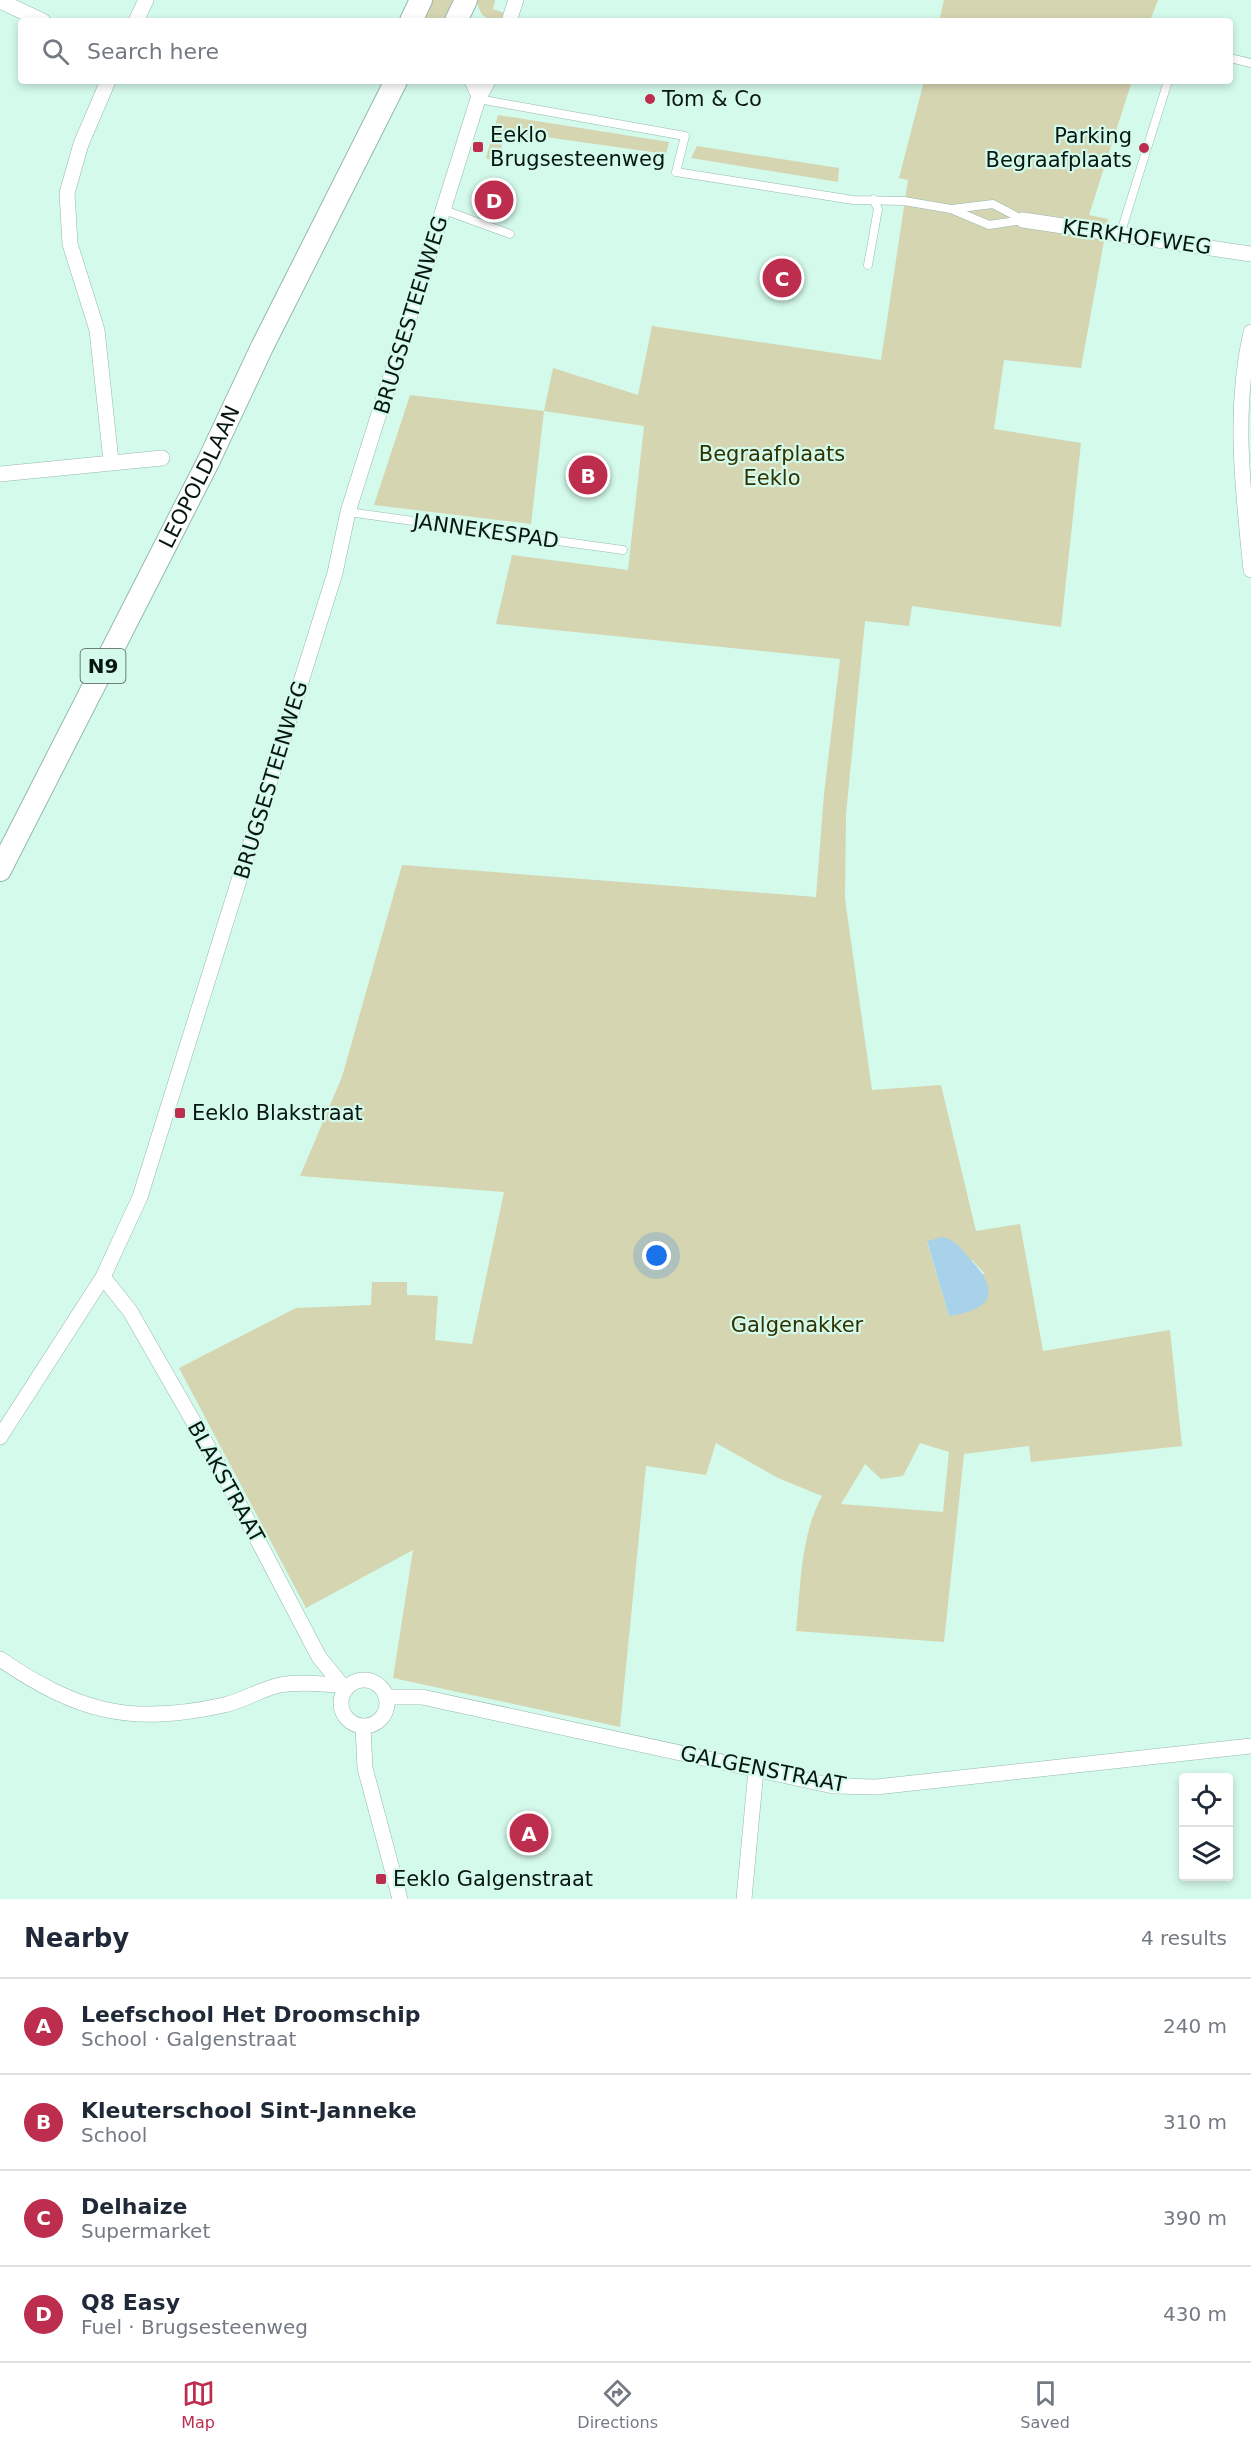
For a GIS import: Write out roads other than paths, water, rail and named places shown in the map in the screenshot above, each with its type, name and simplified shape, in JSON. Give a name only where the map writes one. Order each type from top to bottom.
[{"type":"main road","points":[[412,18],[421,0]]},
{"type":"main road","name":"LEOPOLDLAAN","points":[[0,870],[208,462],[262,347],[394,84]]},
{"type":"street","points":[[137,18],[146,0]]},
{"type":"street","points":[[510,18],[516,0]]},
{"type":"street","points":[[0,2],[36,18]]},
{"type":"street","points":[[107,84],[81,144],[67,193],[70,244],[97,330],[111,461]]},
{"type":"street","points":[[473,84],[479,97]]},
{"type":"street","name":"BRUGSESTEENWEG","points":[[0,1437],[103,1277],[131,1219],[154,1156],[335,573],[348,512],[479,97],[486,84]]},
{"type":"street","name":"KERKHOFWEG","points":[[1023,220],[1251,254]]},
{"type":"street","points":[[1251,332],[1242,388],[1240,452],[1251,570]]},
{"type":"street","points":[[0,474],[111,461],[162,458]]},
{"type":"street","name":"BLAKSTRAAT","points":[[103,1277],[130,1311],[153,1349],[220,1468],[306,1634],[342,1687]]},
{"type":"street","points":[[0,1659],[38,1685],[91,1708],[145,1716],[225,1705],[278,1685],[342,1687],[360,1680],[368,1680],[382,1688],[386,1696],[385,1712],[380,1720],[363,1727],[355,1725],[343,1714],[342,1687]]},
{"type":"street","name":"GALGENSTRAAT","points":[[386,1696],[422,1697],[833,1786],[876,1787],[1251,1746]]},
{"type":"street","points":[[363,1727],[366,1768],[400,1899]]},
{"type":"street","points":[[744,1899],[756,1770]]},
{"type":"lane","points":[[1233,59],[1251,63]]},
{"type":"lane","points":[[1120,236],[1167,84]]},
{"type":"lane","points":[[479,97],[685,136],[676,172],[853,200],[904,201],[951,209],[988,225],[1023,220]]},
{"type":"lane","points":[[868,265],[878,209],[873,199]]},
{"type":"lane","points":[[951,209],[993,204],[1023,220]]},
{"type":"lane","points":[[444,210],[510,234]]},
{"type":"lane","name":"JANNEKESPAD","points":[[348,512],[623,550]]},
{"type":"water","points":[[948,1238],[962,1249],[980,1271],[989,1290],[983,1304],[964,1313],[949,1316],[927,1241]]},
{"type":"place","name":"Tom & Co","points":[[650,99]]},
{"type":"place","name":"Eeklo Brugsesteenweg","points":[[478,147]]},
{"type":"place","name":"Parking Begraafplaats","points":[[1144,148]]},
{"type":"place","name":"Q8 Easy","points":[[494,200]]},
{"type":"place","name":"Delhaize","points":[[782,278]]},
{"type":"place","name":"Kleuterschool Sint-Janneke","points":[[588,475]]},
{"type":"place","name":"Eeklo Blakstraat","points":[[180,1113]]},
{"type":"place","name":"Leefschool Het Droomschip","points":[[529,1833]]},
{"type":"place","name":"Eeklo Galgenstraat","points":[[381,1879]]},
{"type":"park label","name":"Begraafplaats Eeklo","points":[[772,466]]},
{"type":"park label","name":"Galgenakker","points":[[797,1325]]}]
